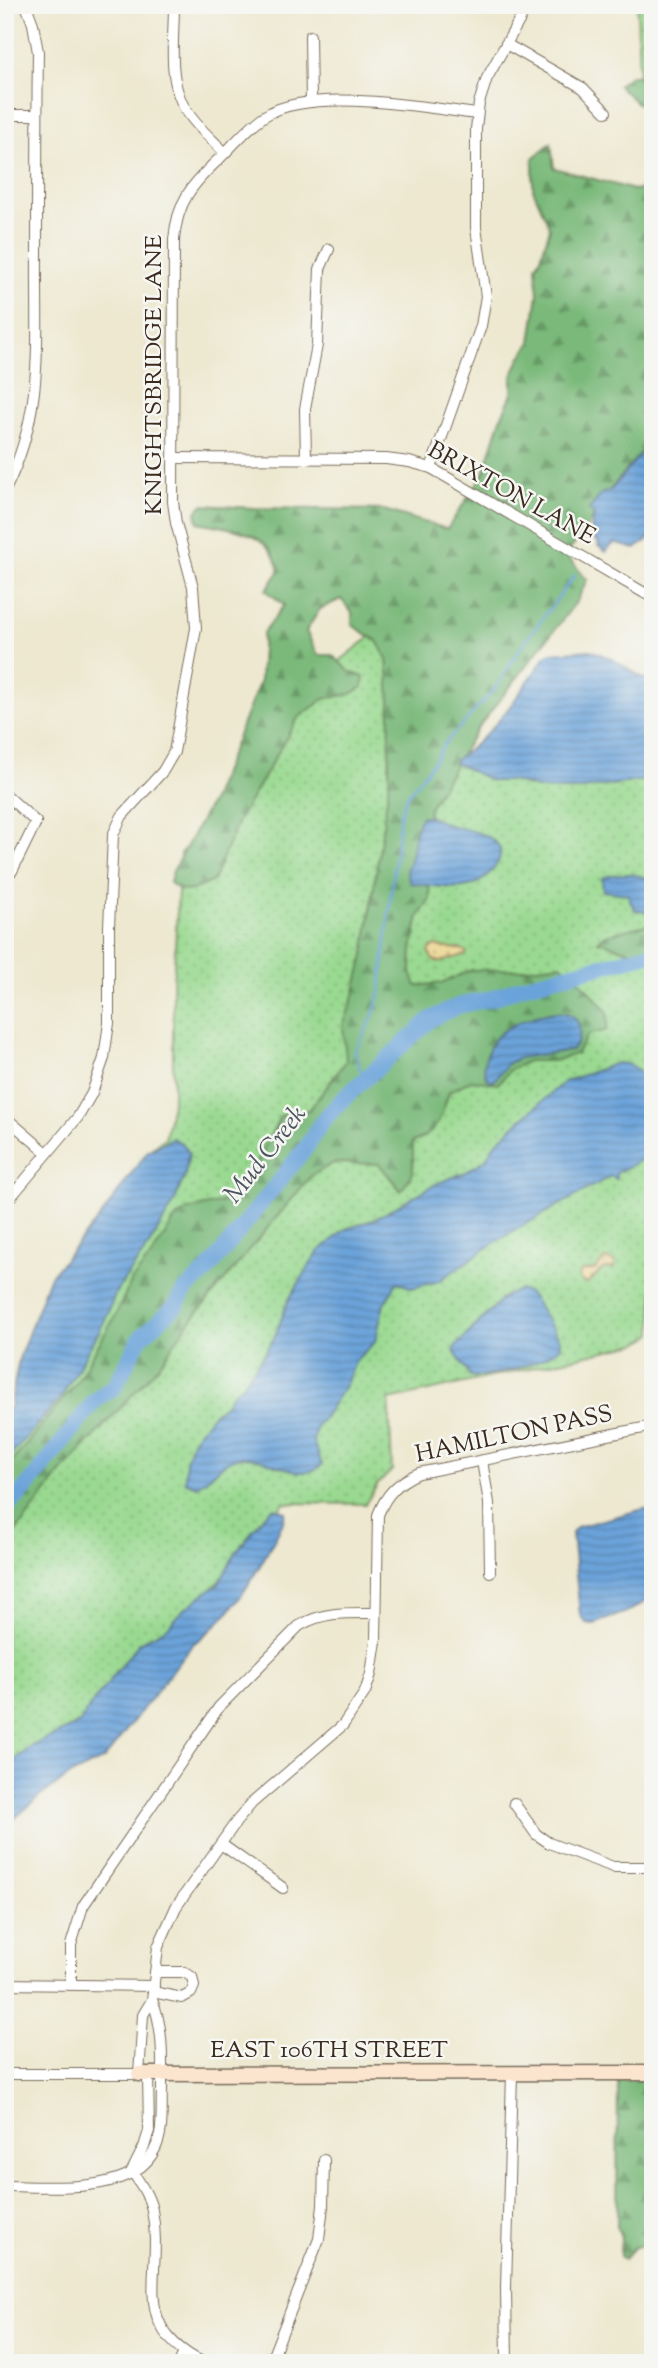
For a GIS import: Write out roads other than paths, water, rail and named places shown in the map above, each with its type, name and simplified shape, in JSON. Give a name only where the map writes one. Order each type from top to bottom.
[{"type":"street","points":[[5,490],[19,463],[27,437],[37,374],[38,52],[26,5]]},
{"type":"street","points":[[174,5],[174,76],[177,89],[192,118],[225,153]]},
{"type":"street","points":[[431,468],[481,327],[486,296],[476,228],[477,114],[487,78],[528,5]]},
{"type":"street","points":[[310,36],[311,102]]},
{"type":"street","points":[[506,44],[583,88],[606,112]]},
{"type":"street","name":"KNIGHTSBRIDGE LANE","points":[[5,1204],[78,1117],[92,1093],[104,1058],[108,1023],[113,835],[122,816],[163,771],[174,752],[196,628],[193,587],[174,509],[175,220],[188,193],[225,153],[266,116],[292,105],[311,102],[387,103],[477,114]]},
{"type":"street","points":[[5,115],[37,115]]},
{"type":"street","points":[[306,459],[305,409],[317,345],[320,269],[329,249]]},
{"type":"street","name":"BRIXTON LANE","points":[[173,458],[386,459],[431,468],[653,598]]},
{"type":"street","points":[[5,794],[36,822],[12,871],[5,877]]},
{"type":"street","points":[[5,1117],[47,1153]]},
{"type":"street","name":"HAMILTON PASS","points":[[149,2074],[143,2015],[153,1993],[158,1947],[169,1920],[252,1803],[343,1725],[356,1707],[371,1674],[375,1648],[376,1529],[383,1501],[404,1479],[419,1473],[653,1426]]},
{"type":"street","points":[[482,1461],[489,1503],[490,1572]]},
{"type":"street","points":[[71,1984],[71,1945],[82,1906],[219,1707],[289,1636],[310,1619],[335,1614],[376,1613]]},
{"type":"street","points":[[514,1804],[536,1834],[549,1843],[613,1867],[653,1867]]},
{"type":"street","points":[[221,1844],[283,1888]]},
{"type":"street","points":[[5,1984],[71,1984],[182,1997],[191,1993],[194,1986],[192,1977],[184,1972],[155,1972]]},
{"type":"street","name":"HAMILTON PASS","points":[[149,2074],[159,2015],[153,1993]]},
{"type":"street","name":"EAST 106TH STREET","points":[[5,2074],[653,2073]]},
{"type":"street","points":[[5,2186],[100,2185],[149,2160],[158,2141],[161,2123],[149,2074]]},
{"type":"street","points":[[507,2363],[506,2287],[512,2074]]},
{"type":"street","points":[[270,2363],[319,2239],[324,2160]]},
{"type":"street","points":[[132,2171],[151,2208],[153,2298],[163,2332],[182,2358],[204,2363]]},
{"type":"water","points":[[653,438],[653,530],[648,540],[635,549],[614,543],[606,552],[598,546],[599,543],[593,537],[591,530],[594,514],[589,510],[602,493],[611,490]]},
{"type":"water","points":[[590,650],[612,659],[653,684],[653,779],[575,790],[541,789],[512,781],[492,781],[455,763],[455,760],[493,727],[545,657],[551,653]]},
{"type":"water","points":[[422,816],[489,838],[500,849],[500,857],[495,867],[484,879],[469,886],[410,883],[406,870],[418,822]]},
{"type":"water","points":[[630,874],[653,879],[653,913],[635,910],[627,894],[603,891],[602,878]]},
{"type":"water","points":[[556,1012],[574,1017],[579,1025],[577,1043],[572,1050],[519,1058],[508,1063],[493,1082],[487,1078],[484,1071],[485,1062],[492,1043],[499,1035],[516,1023]]},
{"type":"water","points":[[617,1063],[630,1066],[640,1073],[646,1084],[652,1112],[653,1154],[616,1173],[616,1179],[611,1176],[503,1237],[439,1281],[412,1288],[397,1282],[384,1304],[375,1342],[356,1360],[345,1386],[316,1426],[313,1441],[322,1465],[313,1470],[293,1471],[262,1460],[242,1457],[229,1461],[196,1486],[185,1481],[186,1461],[192,1441],[212,1415],[227,1403],[243,1384],[263,1356],[275,1336],[288,1301],[318,1252],[346,1229],[373,1220],[486,1159],[494,1145],[564,1082]]},
{"type":"water","points":[[172,1138],[183,1144],[189,1153],[185,1175],[173,1205],[148,1247],[117,1290],[103,1324],[62,1396],[5,1462],[5,1414],[10,1408],[19,1359],[49,1278],[102,1215],[147,1152]]},
{"type":"water","points":[[519,1290],[527,1292],[533,1298],[560,1340],[560,1346],[544,1358],[517,1368],[490,1375],[470,1376],[454,1351],[455,1347],[505,1296]]},
{"type":"water","points":[[273,1508],[286,1512],[281,1527],[253,1578],[227,1614],[193,1644],[104,1759],[69,1776],[39,1797],[5,1827],[5,1767],[34,1745],[80,1723],[89,1707],[139,1643],[168,1627],[182,1611],[218,1585],[235,1554],[262,1518]]},
{"type":"water","points":[[653,1509],[653,1590],[643,1603],[628,1612],[594,1624],[586,1623],[580,1615],[572,1533],[577,1527]]},
{"type":"waterway","points":[[363,1079],[355,1052],[372,1018],[380,994],[400,815],[406,797],[445,743],[494,690],[521,647],[575,575]]},
{"type":"waterway","name":"Mud Creek","points":[[5,1509],[26,1488],[93,1403],[114,1388],[140,1338],[175,1307],[186,1289],[207,1271],[307,1146],[321,1123],[342,1100],[431,1019],[458,1006],[493,998],[526,985],[653,953]]}]
